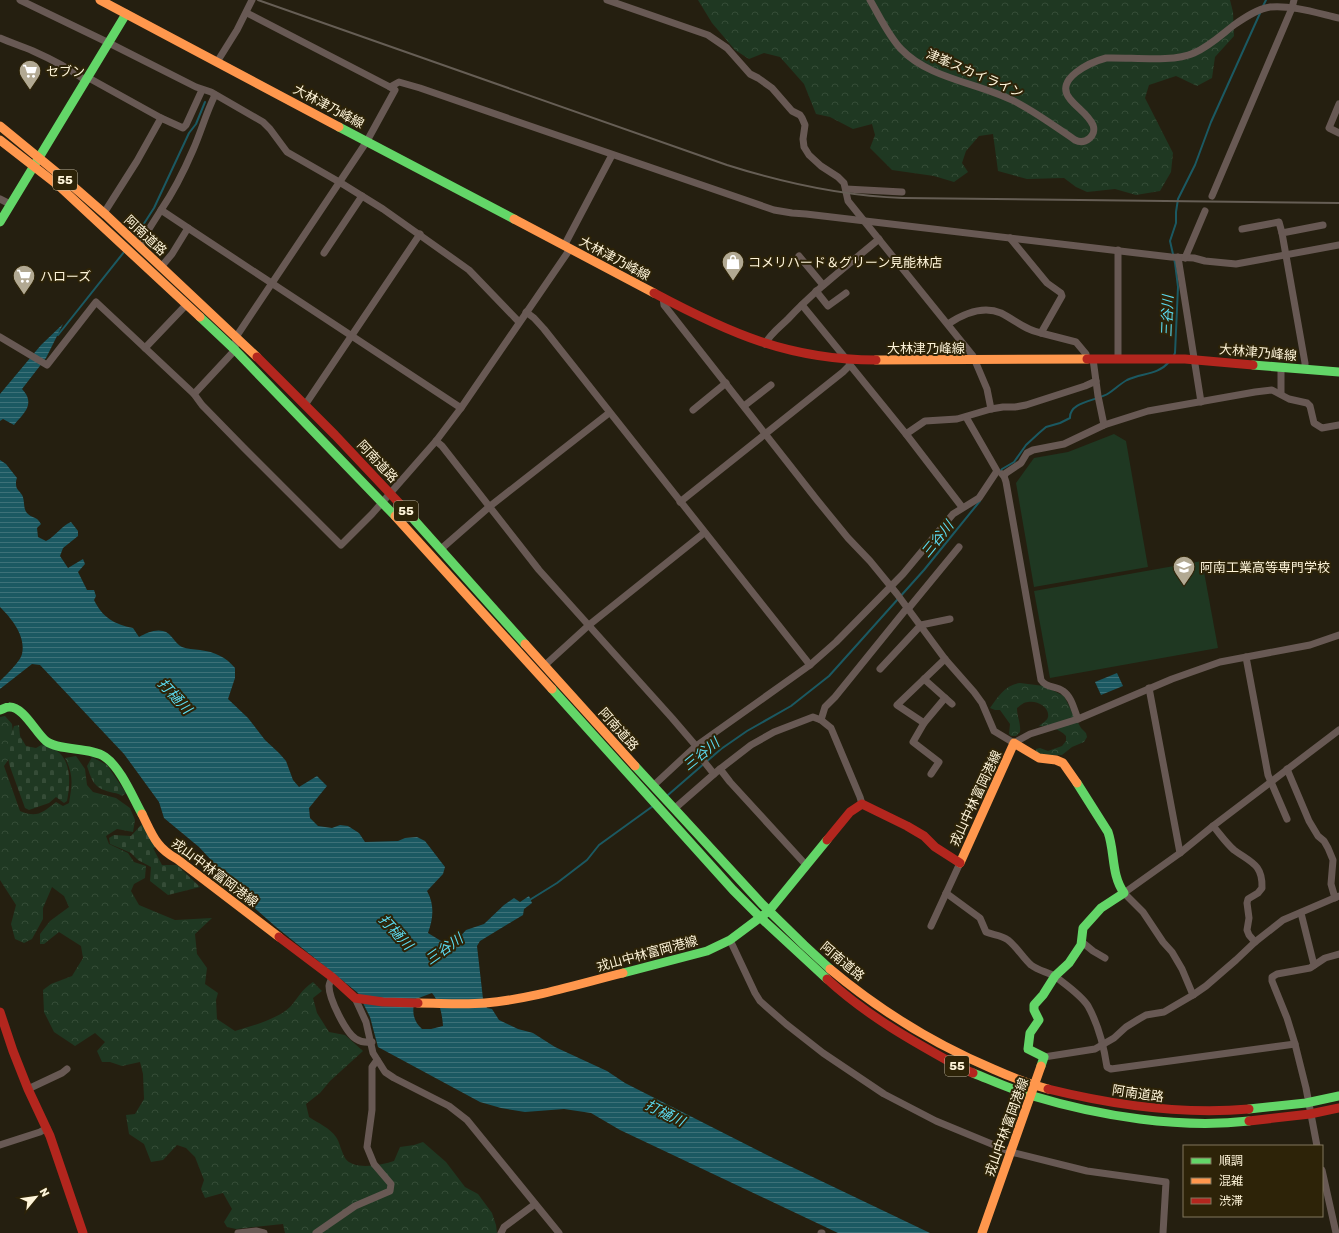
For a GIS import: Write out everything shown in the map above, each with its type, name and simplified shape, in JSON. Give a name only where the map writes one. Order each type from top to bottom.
[{"type":"main road","name":"大林津乃峰線","points":[[100,0],[719,327],[765,344],[796,352],[849,362],[1176,359],[1339,372]]},
{"type":"main road","points":[[0,222],[126,14]]},
{"type":"main road","name":"阿南道路","points":[[0,126],[39,157],[104,213],[236,337],[305,405],[441,549],[544,666],[769,911],[847,982],[889,1014],[926,1037],[965,1057],[1036,1086],[1116,1104],[1161,1110],[1200,1112],[1240,1111],[1308,1103],[1339,1096]]},
{"type":"main road","name":"阿南道路","points":[[0,140],[59,186],[235,350],[315,430],[383,502],[733,890],[840,991],[885,1024],[962,1068],[1032,1096],[1139,1120],[1178,1122],[1242,1122],[1310,1114],[1339,1108]]},
{"type":"main road","name":"戎山中林富岡港線","points":[[0,710],[9,707],[16,708],[47,742],[105,757],[114,766],[123,780],[157,842],[166,853],[183,864],[332,977],[356,998],[383,1002],[465,1004],[486,1003],[539,994],[707,951],[730,940],[769,911],[850,812],[862,804],[924,836],[935,847],[960,863],[1014,743],[1038,758],[1045,760],[1058,759],[1066,766],[1109,835],[1116,877],[1119,886],[1124,893]]},
{"type":"main road","points":[[1044,1057],[1028,1049],[1030,1033],[1039,1020],[1034,1010],[1034,1005],[1043,996],[1055,976],[1069,963],[1082,942],[1081,931],[1083,928],[1101,908],[1124,893]]},
{"type":"main road","points":[[0,1012],[28,1089],[47,1128],[83,1233]]},
{"type":"main road","name":"戎山中林富岡港線","points":[[982,1233],[1036,1086],[1044,1057]]},
{"type":"street","points":[[20,0],[202,90],[208,91],[263,122],[287,152],[362,196],[420,234],[469,270],[519,322]]},
{"type":"street","points":[[217,62],[247,12],[252,0]]},
{"type":"street","points":[[607,0],[708,35],[727,48],[750,74],[772,88],[792,111],[800,115],[805,125],[803,140],[804,147],[821,166],[838,177],[844,183],[848,201],[948,324],[975,361],[987,389],[991,408]]},
{"type":"street","name":"津峯スカイライン","points":[[870,0],[892,38],[902,50],[920,63],[934,71],[987,89],[1016,102],[1075,140],[1082,142],[1092,136],[1094,128],[1090,119],[1070,99],[1067,93],[1067,83],[1074,74],[1096,61],[1106,58],[1177,57],[1193,54],[1211,44],[1243,19],[1269,7],[1292,8],[1339,18]]},
{"type":"street","points":[[1212,196],[1292,8],[1294,0]]},
{"type":"street","points":[[194,394],[235,350],[236,337],[341,183],[367,141],[395,90],[390,86],[247,12]]},
{"type":"street","points":[[0,38],[31,50],[66,67],[86,79],[183,128],[186,125],[202,90]]},
{"type":"street","points":[[390,86],[399,82],[415,86],[774,210],[1236,264],[1339,245]]},
{"type":"street","points":[[139,247],[172,194],[181,176],[215,95]]},
{"type":"street","points":[[1339,104],[1329,128],[1339,133]]},
{"type":"street","points":[[104,213],[137,161],[161,118]]},
{"type":"street","points":[[0,337],[47,366],[96,302],[194,394],[202,405],[233,437],[341,545],[383,502],[436,441],[461,408],[526,312],[567,247],[612,155]]},
{"type":"street","points":[[846,189],[902,192]]},
{"type":"street","points":[[324,253],[362,196]]},
{"type":"street","points":[[0,199],[10,204]]},
{"type":"street","points":[[161,210],[461,408]]},
{"type":"street","points":[[1201,402],[1177,257],[1205,211]]},
{"type":"street","points":[[1242,229],[1279,222],[1305,363],[1304,369]]},
{"type":"street","points":[[1282,233],[1323,225]]},
{"type":"street","points":[[161,267],[172,254],[188,228]]},
{"type":"street","points":[[305,405],[420,234]]},
{"type":"street","points":[[1010,238],[1047,283],[1061,293],[1062,296],[1041,333]]},
{"type":"street","points":[[765,344],[768,339],[823,284],[879,239]]},
{"type":"street","points":[[1118,250],[1118,359]]},
{"type":"street","points":[[799,256],[823,284]]},
{"type":"street","points":[[816,292],[828,306],[846,293]]},
{"type":"street","points":[[663,298],[664,304],[848,538],[870,561],[921,625],[945,659],[974,692],[982,703],[994,731],[1014,743],[1030,734],[1078,719],[1149,688],[1220,662],[1310,645],[1339,635]]},
{"type":"street","points":[[145,348],[186,305]]},
{"type":"street","points":[[802,305],[849,362],[962,507]]},
{"type":"street","points":[[948,324],[961,316],[974,311],[992,311],[1001,313],[1033,332],[1076,342],[1090,359],[1096,381],[1104,425]]},
{"type":"street","points":[[526,312],[544,329],[810,665]]},
{"type":"street","points":[[680,502],[766,434],[849,362]]},
{"type":"street","points":[[1281,367],[1281,394]]},
{"type":"street","points":[[906,434],[925,421],[957,419],[991,408],[1026,405],[1096,381]]},
{"type":"street","points":[[693,410],[726,383]]},
{"type":"street","points":[[744,406],[771,385]]},
{"type":"street","points":[[655,788],[696,750],[810,665],[836,642],[908,569],[953,514],[962,507],[979,498],[1000,473],[1021,463],[1027,453],[1032,450],[1064,444],[1104,425],[1148,411],[1266,390],[1272,390],[1289,399],[1307,403],[1310,406],[1314,423],[1322,428],[1339,425]]},
{"type":"street","points":[[441,549],[489,507],[609,413]]},
{"type":"street","points":[[966,417],[1000,473],[1041,680],[1044,684],[1063,691],[1070,698],[1078,719]]},
{"type":"street","points":[[436,441],[442,446],[539,570],[672,718],[696,750],[715,771],[730,782],[806,865]]},
{"type":"street","points":[[544,666],[589,625],[704,532]]},
{"type":"street","points":[[821,720],[825,707],[837,695],[906,607],[959,547]]},
{"type":"street","points":[[880,669],[921,625],[950,619]]},
{"type":"street","points":[[1246,657],[1268,775],[1287,819]]},
{"type":"street","points":[[924,723],[897,705],[945,659]]},
{"type":"street","points":[[924,679],[952,704]]},
{"type":"street","points":[[1149,688],[1180,853]]},
{"type":"street","points":[[931,774],[939,762],[913,742],[924,723],[945,698]]},
{"type":"street","points":[[673,808],[715,771],[752,745],[774,732],[813,718],[821,720],[831,728],[862,804]]},
{"type":"street","points":[[1193,995],[1182,969],[1172,952],[1163,942],[1143,912],[1124,893],[1180,853],[1339,730]]},
{"type":"street","points":[[1044,1057],[1094,1049],[1104,1044],[1139,1018],[1146,1015],[1164,1012],[1193,995],[1283,920],[1337,897],[1331,884],[1333,860],[1324,841],[1318,836],[1309,821],[1287,769]]},
{"type":"street","points":[[1213,826],[1233,849],[1253,862],[1260,873],[1262,888],[1258,893],[1248,899],[1246,903],[1249,918],[1247,930],[1255,942]]},
{"type":"street","points":[[931,926],[960,863]]},
{"type":"street","points":[[946,893],[980,918],[986,932],[998,935],[1009,941],[1030,964],[1039,970],[1055,976],[1088,1006],[1104,1044],[1107,1067],[1111,1068],[1295,1044]]},
{"type":"street","points":[[1301,913],[1314,965]]},
{"type":"street","points":[[730,940],[760,1001],[823,1053],[890,1097],[936,1121],[1011,1152],[1087,1171],[1166,1182],[1163,1233]]},
{"type":"street","points":[[1082,942],[1105,958]]},
{"type":"street","points":[[1317,1145],[1295,1044],[1287,1018],[1272,981],[1272,977],[1277,974],[1310,968],[1325,958],[1339,954]]},
{"type":"street","points":[[332,977],[329,986],[336,1011],[345,1026],[356,1039],[366,1043],[372,1042]]},
{"type":"street","points":[[356,998],[366,1022],[372,1042],[373,1053],[376,1060],[385,1072],[449,1106],[466,1120],[559,1233]]},
{"type":"street","points":[[316,1233],[355,1206],[390,1191],[391,1184],[374,1164],[367,1147],[372,1110],[372,1066],[376,1060]]},
{"type":"street","points":[[28,1089],[67,1070]]},
{"type":"street","points":[[0,1145],[40,1132],[47,1128]]},
{"type":"street","points":[[1323,1174],[1336,1233]]},
{"type":"street","points":[[501,1233],[504,1227],[535,1204]]},
{"type":"street","points":[[238,1233],[264,1233]]},
{"type":"green space","points":[[698,0],[1230,0],[1233,12],[1234,36],[1215,57],[1212,78],[1197,86],[1176,76],[1149,85],[1145,98],[1173,153],[1171,172],[1160,191],[1136,195],[1115,189],[1087,192],[1076,187],[1064,178],[1027,179],[998,171],[993,134],[979,136],[966,151],[962,163],[968,172],[954,182],[934,176],[892,170],[870,148],[875,135],[872,124],[853,129],[830,117],[816,114],[804,84],[780,57],[764,53],[749,59],[735,50],[712,23]]},
{"type":"green space","points":[[1114,434],[1126,441],[1148,567],[1034,587],[1016,483],[1034,458],[1068,452]]},
{"type":"green space","points":[[1202,561],[1218,648],[1050,678],[1034,591]]},
{"type":"green space","points":[[1020,683],[1044,686],[1064,696],[1081,728],[1086,733],[1087,737],[1084,742],[1072,747],[1062,755],[1042,755],[1036,753],[1036,749],[1040,748],[1048,751],[1062,746],[1066,741],[1066,736],[1061,731],[1054,728],[1039,726],[1047,720],[1048,713],[1045,707],[1035,702],[1022,704],[1017,708],[1020,732],[1016,736],[1011,736],[1009,734],[1010,724],[1000,710],[990,708],[1006,689]]},
{"type":"green space","points":[[5,716],[12,724],[15,750],[4,766],[20,811],[35,814],[43,812],[56,802],[63,806],[69,803],[72,780],[65,758],[76,756],[85,769],[87,785],[93,792],[116,798],[130,808],[135,820],[133,832],[117,829],[106,836],[109,844],[128,853],[134,862],[146,866],[145,878],[134,884],[131,891],[139,905],[175,920],[212,918],[195,934],[197,954],[207,968],[205,984],[218,993],[216,1000],[217,1019],[235,1031],[264,1022],[279,1015],[290,1007],[300,994],[313,982],[322,991],[313,998],[317,1013],[329,1032],[345,1035],[363,1051],[330,1081],[320,1093],[306,1104],[309,1117],[327,1128],[333,1134],[337,1139],[345,1158],[354,1165],[368,1166],[382,1164],[394,1161],[400,1147],[423,1142],[446,1162],[465,1187],[478,1194],[492,1213],[497,1233],[285,1233],[283,1224],[236,1229],[227,1227],[224,1222],[232,1209],[223,1193],[205,1198],[201,1189],[204,1180],[195,1157],[186,1148],[177,1145],[163,1160],[151,1162],[144,1144],[129,1134],[126,1115],[135,1114],[144,1099],[143,1074],[140,1062],[122,1066],[110,1062],[102,1062],[97,1051],[105,1042],[95,1033],[75,1046],[54,1032],[44,1012],[43,990],[51,984],[72,976],[83,958],[81,946],[59,932],[44,944],[40,944],[40,934],[50,921],[69,907],[64,896],[52,887],[43,908],[43,919],[32,939],[24,943],[15,939],[11,924],[16,905],[0,880],[0,717]]},
{"type":"green space","points":[[19,725],[20,736],[26,746],[36,748],[43,744],[62,755],[68,767],[69,774],[67,801],[64,803],[56,797],[49,803],[29,810],[25,808],[9,764],[7,747],[14,726]]},
{"type":"green space","points":[[92,757],[107,765],[126,793],[122,796],[100,788],[94,783],[87,766]]},
{"type":"green space","points":[[142,824],[156,847],[153,848],[162,865],[177,865],[200,887],[168,895],[150,881],[151,867],[138,860],[131,853],[110,844],[109,838],[114,835],[131,836]]},
{"type":"water","points":[[63,324],[46,358],[22,389],[28,399],[25,412],[14,425],[3,419],[0,421],[0,394],[41,345]]},
{"type":"water","name":"打樋川","points":[[0,460],[6,464],[17,478],[16,486],[23,497],[26,511],[41,524],[37,528],[38,537],[46,541],[71,522],[78,531],[78,536],[63,548],[60,556],[68,568],[83,559],[85,564],[78,572],[87,590],[94,590],[96,596],[94,600],[105,616],[115,622],[133,628],[139,637],[154,631],[166,632],[182,647],[215,654],[224,658],[235,668],[235,678],[228,699],[248,718],[265,740],[286,761],[293,780],[299,787],[317,776],[327,786],[309,808],[310,818],[318,826],[332,828],[340,825],[348,826],[359,833],[365,842],[398,841],[405,838],[417,837],[425,841],[445,867],[443,874],[427,891],[430,896],[432,907],[431,922],[428,933],[446,944],[458,939],[466,930],[484,924],[504,905],[514,898],[520,902],[529,896],[532,903],[524,909],[523,915],[480,941],[477,946],[483,999],[487,1008],[492,1009],[499,1020],[518,1029],[533,1033],[555,1047],[607,1071],[625,1083],[771,1157],[930,1233],[838,1233],[620,1130],[591,1113],[564,1109],[525,1112],[501,1108],[480,1102],[378,1047],[370,1017],[358,993],[276,927],[231,887],[227,877],[199,847],[164,818],[159,802],[124,754],[40,665],[32,664],[0,689],[0,681],[19,661],[23,647],[17,628],[0,607]],"holes":[[[432,993],[440,1008],[443,1026],[431,1029],[422,1029],[415,1019],[413,1011],[414,1003],[416,999]]]},
{"type":"water","points":[[1117,673],[1123,686],[1101,695],[1095,682]]},
{"type":"waterway","name":"三谷川","points":[[1263,6],[1266,0]]},
{"type":"waterway","name":"三谷川","points":[[1174,355],[1178,287],[1170,241],[1176,223],[1178,199],[1195,165],[1211,122],[1261,11]]},
{"type":"waterway","points":[[136,236],[154,208],[189,133],[196,124],[205,102]]},
{"type":"waterway","points":[[58,335],[124,252]]},
{"type":"waterway","name":"三谷川","points":[[999,473],[1002,469],[1014,462],[1026,445],[1046,427],[1070,418],[1071,412],[1074,408],[1085,402],[1104,396],[1127,380],[1155,372],[1169,362]]},
{"type":"waterway","name":"三谷川","points":[[668,795],[721,749],[747,731],[791,706],[829,676],[924,570],[980,501]]},
{"type":"waterway","name":"三谷川","points":[[528,901],[557,883],[587,860],[599,845],[653,806]]},
{"type":"railway","points":[[258,0],[727,165],[814,188],[858,195],[903,198],[1339,203]]},
{"type":"traffic: fast","points":[[0,222],[126,14]]},
{"type":"traffic: fast","points":[[339,127],[514,219]]},
{"type":"traffic: fast","points":[[200,317],[235,350],[395,516]]},
{"type":"traffic: fast","points":[[1253,365],[1339,372]]},
{"type":"traffic: fast","points":[[400,504],[525,644]]},
{"type":"traffic: fast","points":[[552,689],[733,890],[827,979]]},
{"type":"traffic: fast","points":[[0,710],[9,707],[19,711],[42,737],[51,744],[92,752],[105,757],[116,768],[131,792],[142,814]]},
{"type":"traffic: fast","points":[[635,766],[762,904],[830,969]]},
{"type":"traffic: fast","points":[[1041,1066],[1044,1057],[1028,1049],[1030,1033],[1039,1020],[1034,1010],[1034,1005],[1043,995],[1055,976],[1069,963],[1081,945],[1083,928],[1101,908],[1124,893],[1117,879],[1108,832],[1077,783]]},
{"type":"traffic: fast","points":[[623,973],[707,951],[730,940],[769,911],[827,840]]},
{"type":"traffic: fast","points":[[973,1073],[1033,1096],[1112,1115],[1168,1122],[1223,1123],[1249,1121]]},
{"type":"traffic: fast","points":[[1249,1109],[1306,1103],[1339,1096]]},
{"type":"traffic: slow","points":[[100,0],[339,127]]},
{"type":"traffic: slow","points":[[0,126],[106,215],[257,357]]},
{"type":"traffic: slow","points":[[0,140],[59,186],[200,317]]},
{"type":"traffic: slow","points":[[514,219],[654,293]]},
{"type":"traffic: slow","points":[[876,360],[1087,359]]},
{"type":"traffic: slow","points":[[395,516],[552,689]]},
{"type":"traffic: slow","points":[[525,644],[635,766]]},
{"type":"traffic: slow","points":[[960,863],[1014,743],[1039,758],[1056,760],[1063,763],[1077,783]]},
{"type":"traffic: slow","points":[[142,814],[155,840],[164,850],[279,937]]},
{"type":"traffic: slow","points":[[830,969],[888,1012],[928,1037],[1000,1072],[1027,1083],[1048,1089]]},
{"type":"traffic: slow","points":[[418,1003],[468,1004],[503,1001],[537,995],[623,973]]},
{"type":"traffic: slow","points":[[982,1233],[1041,1066]]},
{"type":"traffic: jam","points":[[654,293],[708,320],[760,342],[815,355],[845,359],[876,360]]},
{"type":"traffic: jam","points":[[257,357],[335,435],[400,504]]},
{"type":"traffic: jam","points":[[1087,359],[1185,359],[1253,365]]},
{"type":"traffic: jam","points":[[827,840],[850,812],[862,804],[924,836],[935,847],[960,863]]},
{"type":"traffic: jam","points":[[279,937],[332,977],[355,998],[383,1002],[418,1003]]},
{"type":"traffic: jam","points":[[827,979],[858,1005],[891,1028],[961,1068],[973,1073]]},
{"type":"traffic: jam","points":[[0,1012],[28,1089],[50,1136],[83,1233]]},
{"type":"traffic: jam","points":[[1048,1089],[1097,1100],[1173,1110],[1224,1111],[1249,1109]]},
{"type":"traffic: jam","points":[[1249,1121],[1310,1114],[1339,1108]]},
{"type":"place","name":"セブン","points":[[30,90]]},
{"type":"place","name":"コメリハード＆グリーン見能林店","points":[[733,282]]},
{"type":"place","name":"ハローズ","points":[[24,296]]},
{"type":"place","name":"阿南工業高等専門学校","points":[[1184,586]]}]
